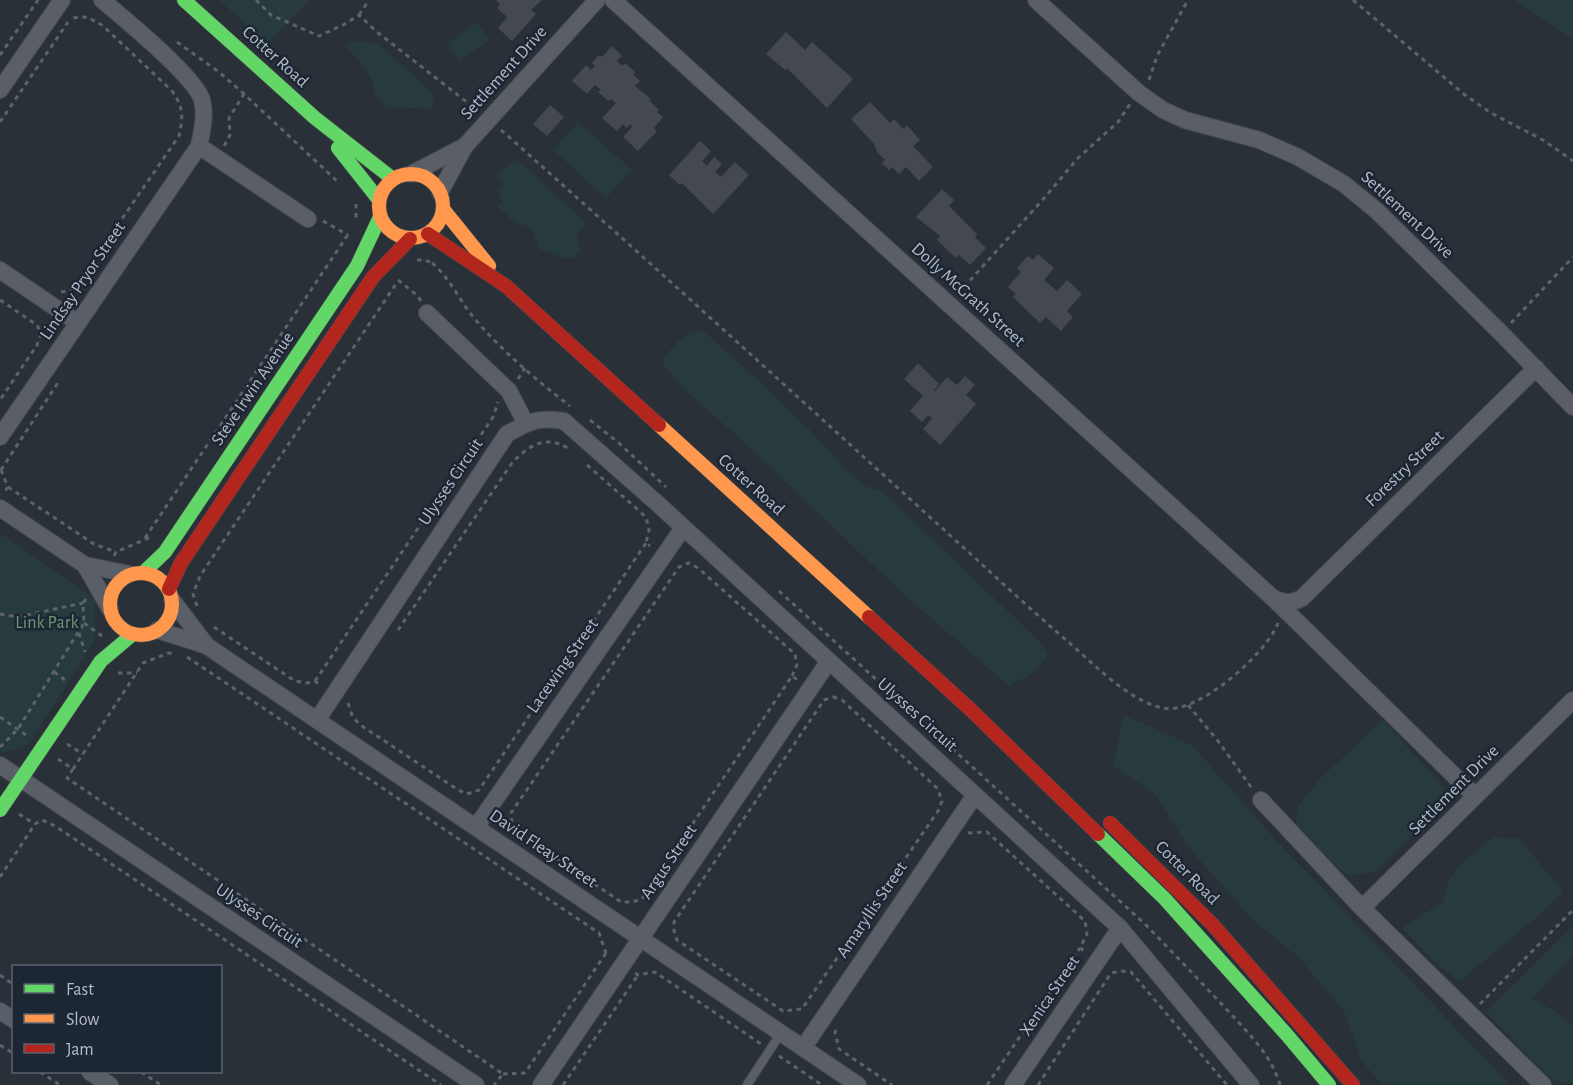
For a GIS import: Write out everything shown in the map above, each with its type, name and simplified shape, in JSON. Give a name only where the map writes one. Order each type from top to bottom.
[{"type":"main road","name":"Cotter Road","points":[[184,0],[315,118],[393,179]]},
{"type":"main road","name":"Cotter Road","points":[[315,118],[379,200]]},
{"type":"main road","points":[[411,174],[428,179],[440,192],[443,209],[441,219],[428,234],[410,239],[400,237],[392,233],[380,217],[379,200],[386,185],[393,179],[411,174]]},
{"type":"main road","name":"Cotter Road","points":[[443,209],[506,286],[971,710],[1165,899],[1329,1085]]},
{"type":"main road","name":"Steve Irwin Avenue","points":[[136,573],[165,552],[357,266],[380,217]]},
{"type":"main road","name":"Cotter Road","points":[[428,234],[506,286]]},
{"type":"main road","name":"Steve Irwin Avenue","points":[[171,595],[181,563],[373,277],[410,239]]},
{"type":"main road","points":[[101,661],[111,614],[110,598],[113,588],[120,580],[136,573],[154,575],[163,581],[171,595],[169,617],[150,634],[132,634],[125,630],[111,614]]},
{"type":"main road","points":[[0,810],[101,661],[132,634]]},
{"type":"main road","name":"Cotter Road","points":[[971,710],[1024,749],[1078,795]]},
{"type":"main road","name":"Cotter Road","points":[[1096,810],[1213,925],[1353,1085]]},
{"type":"street","points":[[0,90],[62,0]]},
{"type":"street","name":"Lindsay Pryor Street","points":[[0,437],[199,146],[204,119],[201,98],[185,74],[102,0]]},
{"type":"street","name":"Settlement Drive","points":[[440,192],[465,146],[597,0]]},
{"type":"street","name":"Dolly McGrath Street","points":[[613,0],[1273,598],[1475,796]]},
{"type":"street","name":"Settlement Drive","points":[[1036,0],[1139,93],[1163,110],[1185,120],[1259,140],[1344,184],[1377,211],[1573,407]]},
{"type":"street","points":[[199,146],[308,219]]},
{"type":"street","name":"Settlement Drive","points":[[411,174],[465,146]]},
{"type":"street","points":[[0,270],[78,322]]},
{"type":"street","points":[[427,313],[509,391],[526,424]]},
{"type":"street","name":"Forestry Street","points":[[1273,598],[1285,603],[1302,598],[1536,368]]},
{"type":"street","name":"Ulysses Circuit","points":[[317,720],[341,699],[507,434],[526,424],[545,418],[564,421],[1120,928],[1251,1085]]},
{"type":"street","points":[[0,508],[85,565],[136,573]]},
{"type":"street","name":"Lacewing Street","points":[[476,827],[683,528]]},
{"type":"street","points":[[85,565],[111,614]]},
{"type":"street","name":"David Fleay Street","points":[[171,595],[207,646]]},
{"type":"street","name":"David Fleay Street","points":[[157,630],[207,646],[858,1085]]},
{"type":"street","name":"Argus Street","points":[[541,1085],[829,661]]},
{"type":"street","name":"Settlement Drive","points":[[1362,908],[1573,700]]},
{"type":"street","name":"Ulysses Circuit","points":[[0,765],[476,1085]]},
{"type":"street","name":"Amaryllis Street","points":[[802,1048],[975,795]]},
{"type":"street","points":[[1261,800],[1362,908],[1543,1085]]},
{"type":"street","name":"Xenica Street","points":[[1013,1085],[1120,928]]},
{"type":"street","points":[[93,1073],[110,1085]]},
{"type":"lane","points":[[747,1085],[781,1033]]},
{"type":"path","points":[[0,55],[38,0]]},
{"type":"path","points":[[256,0],[271,15],[319,36],[342,26],[359,15],[369,0]]},
{"type":"path","points":[[944,299],[950,292],[966,285],[1077,159],[1118,122],[1150,78],[1157,56],[1188,0]]},
{"type":"path","points":[[1353,0],[1465,95],[1491,113],[1543,140],[1573,161]]},
{"type":"path","points":[[359,15],[377,32],[489,119],[1124,690],[1153,705],[1174,710],[1213,691],[1264,645],[1276,628],[1281,614],[1273,598]]},
{"type":"path","points":[[58,292],[73,290],[179,136],[182,120],[180,103],[172,91],[102,25],[87,17],[71,18]]},
{"type":"path","points":[[172,39],[219,72],[340,183]]},
{"type":"path","points":[[0,469],[8,487],[94,544],[116,552],[145,538],[354,227],[357,215],[353,197]]},
{"type":"path","points":[[308,219],[320,219],[348,235]]},
{"type":"path","points":[[1501,333],[1573,257]]},
{"type":"path","points":[[414,260],[432,262],[485,331],[577,411]]},
{"type":"path","points":[[398,280],[418,296],[427,313]]},
{"type":"path","points":[[199,610],[193,594],[200,576],[391,291]]},
{"type":"path","points":[[0,300],[37,325],[41,333],[37,345],[0,400]]},
{"type":"path","points":[[214,627],[295,681],[307,683],[315,681],[493,417],[502,396]]},
{"type":"path","points":[[582,415],[620,444],[669,490]]},
{"type":"path","points":[[394,636],[512,463],[525,450],[533,444],[549,440],[567,447],[576,455]]},
{"type":"path","points":[[315,681],[341,699],[352,715],[369,732],[458,790],[467,794],[479,790],[646,543],[649,530],[646,517],[584,463]]},
{"type":"path","points":[[0,499],[8,487]]},
{"type":"path","points":[[646,543],[679,567]]},
{"type":"path","points":[[689,563],[698,568],[795,654],[797,665],[792,676],[642,899],[621,902],[519,833],[512,824],[511,813],[679,567],[689,563]]},
{"type":"path","points":[[774,587],[1146,925],[1266,1054],[1280,1085]]},
{"type":"path","points":[[0,614],[18,617],[83,603],[84,623],[18,729],[0,747]]},
{"type":"path","points":[[177,654],[169,653],[143,663],[68,778],[503,1074],[525,1073],[606,953]]},
{"type":"path","points":[[185,656],[599,933],[606,953],[638,975]]},
{"type":"path","points":[[54,672],[69,684]]},
{"type":"path","points":[[792,676],[824,700]]},
{"type":"path","points":[[341,699],[354,694]]},
{"type":"path","points":[[833,697],[843,700],[938,789],[942,801],[938,811],[802,1009],[783,1011],[677,940],[674,922],[824,700],[833,697]]},
{"type":"path","points":[[1188,705],[1218,741],[1233,765],[1261,800]]},
{"type":"path","points":[[0,717],[73,769]]},
{"type":"path","points":[[64,742],[83,754]]},
{"type":"path","points":[[0,877],[35,824],[42,820],[55,826],[441,1085]]},
{"type":"path","points":[[963,841],[969,832],[987,832],[1085,921],[1086,934],[1080,948],[987,1085]]},
{"type":"path","points":[[1470,1013],[1573,910]]},
{"type":"path","points":[[1080,948],[1098,961]]},
{"type":"path","points":[[1038,1085],[1111,973],[1121,970],[1131,972],[1227,1085]]},
{"type":"path","points":[[563,1085],[638,975],[655,972],[822,1085]]},
{"type":"path","points":[[841,1022],[834,1032],[839,1049],[892,1085]]},
{"type":"path","points":[[43,1073],[60,1085]]},
{"type":"path","points":[[144,1073],[161,1085]]},
{"type":"path","points":[[494,1085],[503,1074]]},
{"type":"green space","points":[[219,0],[310,0],[267,44]]},
{"type":"green space","points":[[1514,0],[1573,0],[1573,40]]},
{"type":"green space","points":[[477,22],[489,40],[460,61],[447,44]]},
{"type":"green space","points":[[351,41],[379,44],[434,94],[432,109],[387,107],[375,93],[373,83],[363,65],[347,47]]},
{"type":"green space","points":[[578,122],[632,170],[606,198],[553,150]]},
{"type":"green space","points":[[517,159],[586,223],[576,236],[581,250],[573,258],[560,257],[539,249],[531,228],[511,219],[497,206],[502,201],[498,191],[504,185],[497,174]]},
{"type":"green space","points":[[702,330],[770,391],[813,433],[846,470],[865,486],[882,491],[1042,644],[1048,656],[1033,673],[1009,686],[900,591],[743,441],[684,389],[662,363],[678,342]]},
{"type":"green space","name":"Link Park","points":[[0,533],[95,599],[95,640],[29,744],[4,753],[0,751]]},
{"type":"green space","points":[[1124,715],[1192,745],[1266,829],[1510,1085],[1382,1085],[1361,1060],[1344,1011],[1298,957],[1254,921],[1189,848],[1154,793],[1113,766]]},
{"type":"green space","points":[[1383,720],[1442,785],[1448,799],[1376,872],[1350,876],[1340,870],[1296,824],[1298,805],[1323,776]]},
{"type":"green space","points":[[1493,837],[1519,839],[1563,891],[1546,909],[1459,982],[1433,960],[1402,928],[1443,902],[1448,881],[1463,862]]},
{"type":"green space","points":[[1573,926],[1573,956],[1532,998],[1556,1012],[1573,1026],[1573,1082],[1564,1084],[1548,1076],[1486,1012]]},
{"type":"building","points":[[496,0],[542,0],[531,10],[536,14],[512,41],[498,28],[507,17],[497,8],[500,4]]},
{"type":"building","points":[[786,32],[805,50],[812,42],[853,79],[827,108],[787,68],[785,70],[766,54]]},
{"type":"building","points":[[612,46],[622,56],[617,61],[622,66],[625,63],[635,72],[633,75],[640,81],[635,86],[651,99],[649,100],[663,117],[654,128],[657,131],[638,151],[623,137],[632,127],[630,124],[627,128],[623,124],[617,131],[602,118],[616,103],[611,99],[608,101],[598,92],[601,90],[595,85],[587,94],[572,81],[586,65],[591,70],[595,66],[592,63],[599,55],[602,57]]},
{"type":"building","points":[[870,102],[890,123],[894,119],[903,129],[907,125],[920,140],[913,146],[933,167],[919,181],[906,167],[899,174],[892,167],[889,170],[882,163],[885,160],[877,152],[874,144],[851,119]]},
{"type":"building","points":[[550,105],[564,117],[547,136],[533,124]]},
{"type":"building","points":[[700,141],[711,151],[702,161],[707,166],[714,157],[722,164],[715,172],[721,177],[735,162],[749,175],[713,214],[682,183],[680,185],[669,175]]},
{"type":"building","points":[[942,189],[954,200],[949,206],[977,234],[975,237],[986,248],[970,265],[959,255],[956,258],[937,240],[940,236],[916,217]]},
{"type":"building","points":[[1038,254],[1054,268],[1044,280],[1057,291],[1067,280],[1082,294],[1067,311],[1073,317],[1061,331],[1046,317],[1040,323],[1013,297],[1016,294],[1008,287],[1021,272],[1017,268],[1028,256],[1033,260]]},
{"type":"building","points":[[918,363],[939,384],[935,391],[947,377],[957,385],[965,376],[975,385],[966,395],[976,404],[940,445],[923,429],[932,418],[928,415],[922,422],[910,411],[923,396],[904,379]]},
{"type":"traffic: fast","points":[[184,0],[315,118],[393,179]]},
{"type":"traffic: fast","points":[[338,148],[379,200]]},
{"type":"traffic: fast","points":[[144,572],[165,552],[357,266],[380,217]]},
{"type":"traffic: fast","points":[[0,810],[101,661],[133,634]]},
{"type":"traffic: fast","points":[[1098,834],[1165,899],[1329,1085]]},
{"type":"traffic: slow","points":[[405,174],[417,174],[434,183],[441,194],[443,206],[441,218],[434,229],[417,238],[405,238],[393,233],[384,224],[379,212],[379,200],[384,188],[393,179],[405,174]]},
{"type":"traffic: slow","points":[[443,209],[489,266]]},
{"type":"traffic: slow","points":[[659,425],[869,617]]},
{"type":"traffic: slow","points":[[135,573],[147,573],[163,582],[170,592],[172,604],[170,616],[163,626],[147,635],[135,635],[124,630],[115,621],[110,610],[110,598],[115,587],[124,578],[135,573]]},
{"type":"traffic: jam","points":[[428,234],[506,286],[659,425]]},
{"type":"traffic: jam","points":[[169,589],[181,563],[373,277],[410,239]]},
{"type":"traffic: jam","points":[[869,617],[971,710],[1098,834]]},
{"type":"traffic: jam","points":[[1110,823],[1213,925],[1353,1085]]}]
